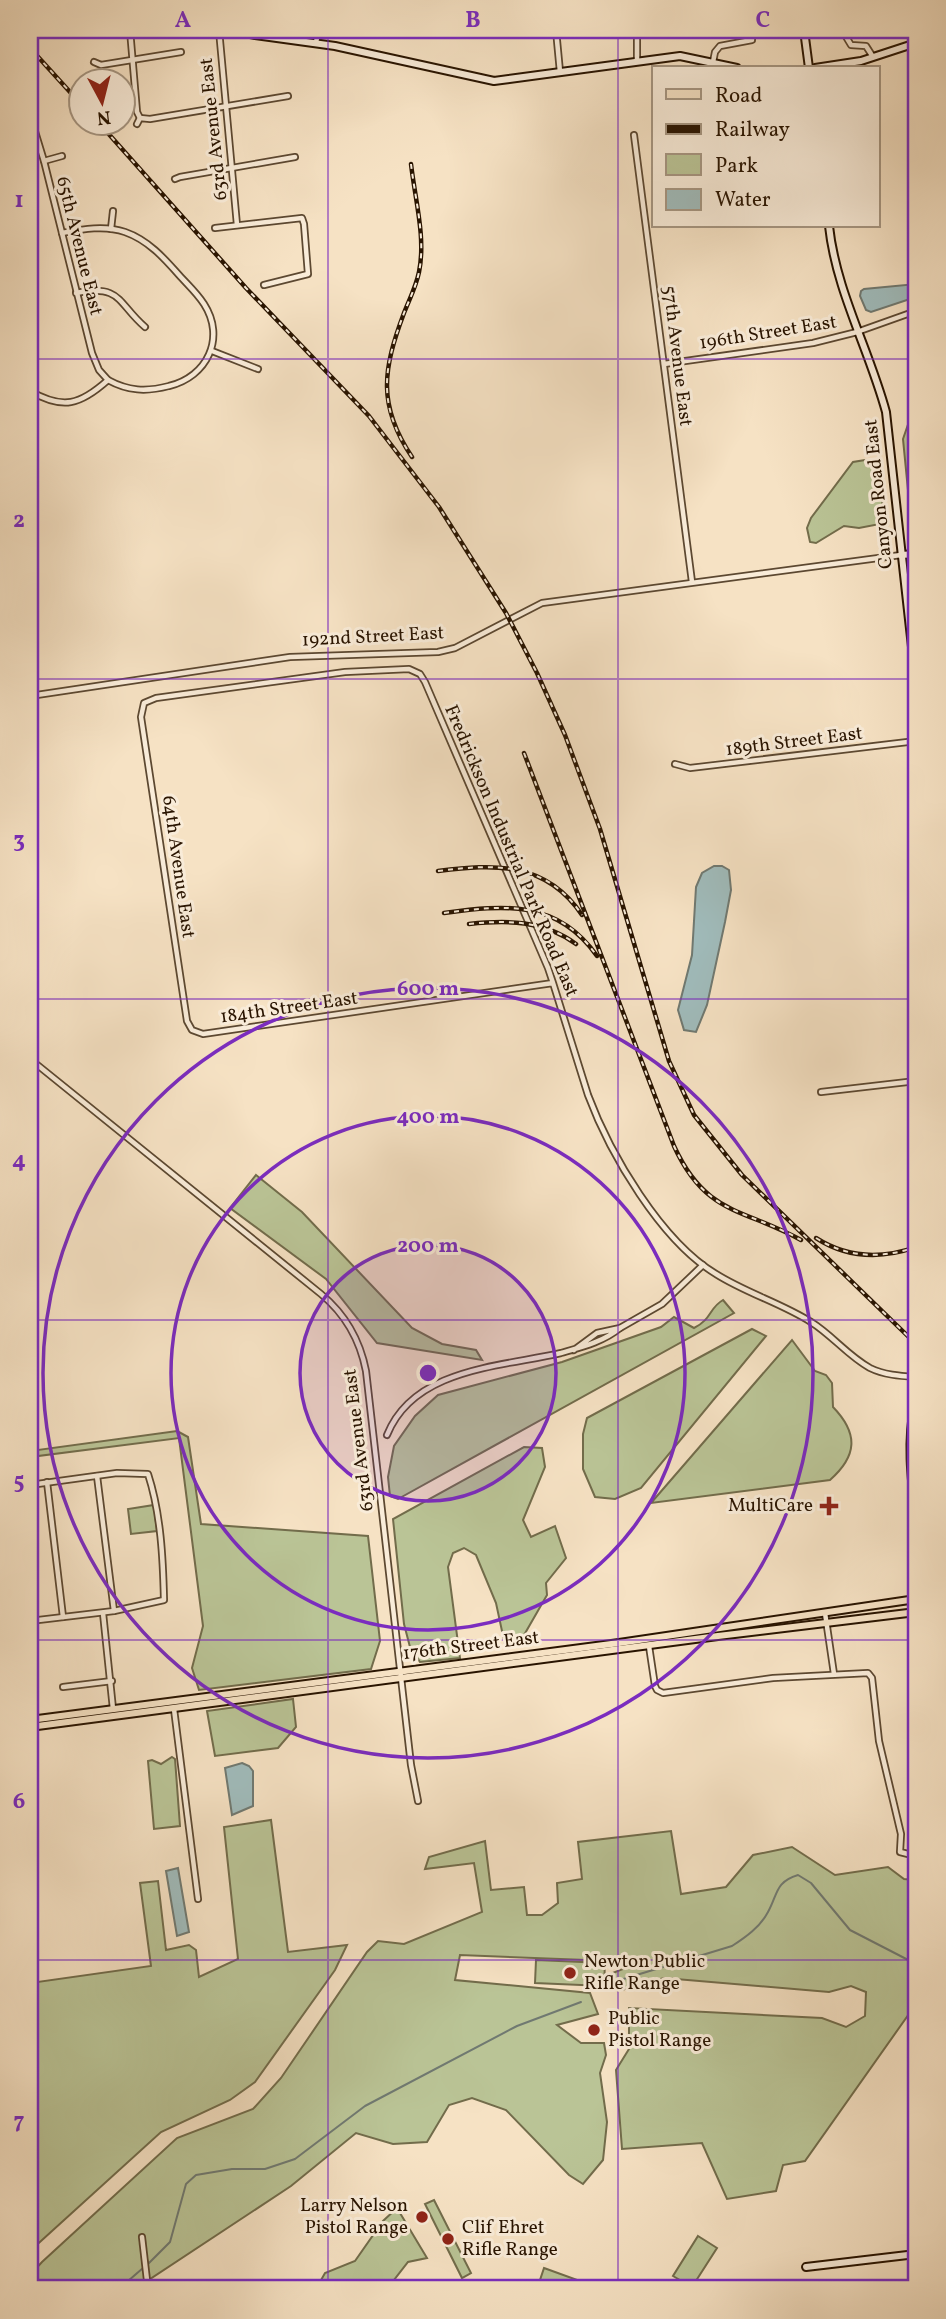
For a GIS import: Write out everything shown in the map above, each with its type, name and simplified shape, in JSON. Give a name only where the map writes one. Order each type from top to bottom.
[{"type":"main road","name":"176th Street East","points":[[30,1727],[204,1705],[493,1659],[916,1599]]},
{"type":"main road","name":"176th Street East","points":[[30,1720],[229,1694],[401,1675],[467,1671],[916,1612]]},
{"type":"main road","points":[[621,1650],[626,1645],[647,1642],[653,1638]]},
{"type":"main road","points":[[467,1671],[468,1667],[493,1659]]},
{"type":"main road","points":[[204,1705],[228,1697],[229,1694]]},
{"type":"street","points":[[130,30],[137,112],[140,118]]},
{"type":"street","name":"63rd Avenue East","points":[[219,30],[237,225]]},
{"type":"street","points":[[232,30],[316,42],[494,80],[680,56],[729,66]]},
{"type":"street","points":[[316,42],[319,30]]},
{"type":"street","points":[[556,30],[560,72]]},
{"type":"street","points":[[637,30],[637,60]]},
{"type":"street","points":[[713,62],[715,52],[720,46],[752,40],[751,30]]},
{"type":"street","points":[[804,30],[809,66]]},
{"type":"street","points":[[845,30],[851,45],[866,46],[873,57]]},
{"type":"street","points":[[826,66],[873,57],[916,43]]},
{"type":"street","points":[[94,62],[101,65],[181,52]]},
{"type":"street","points":[[140,118],[150,119],[288,96]]},
{"type":"street","name":"65th Avenue East","points":[[30,115],[92,353],[99,370],[107,380]]},
{"type":"street","points":[[137,124],[140,118]]},
{"type":"street","name":"57th Avenue East","points":[[634,135],[692,582]]},
{"type":"street","points":[[44,161],[62,156]]},
{"type":"street","points":[[175,179],[295,157]]},
{"type":"street","points":[[111,229],[113,211]]},
{"type":"street","points":[[215,228],[302,218],[308,274],[264,285]]},
{"type":"street","points":[[30,391],[55,402],[74,402],[91,395],[107,380],[133,390],[173,385],[189,378],[200,369],[212,351],[213,329],[204,303],[146,243],[127,233],[111,229],[91,228],[62,233]]},
{"type":"street","name":"Canyon Road East","points":[[829,228],[838,274],[878,382],[886,412],[916,683]]},
{"type":"street","points":[[76,293],[100,290],[110,293],[120,299],[145,327]]},
{"type":"street","name":"196th Street East","points":[[664,364],[813,343],[916,311]]},
{"type":"street","points":[[212,351],[258,369]]},
{"type":"street","name":"192nd Street East","points":[[30,695],[290,657],[438,652],[455,648],[542,603],[916,554]]},
{"type":"street","name":"Fredrickson Industrial Park Road East","points":[[144,703],[156,698],[345,671],[415,671],[425,682],[554,983],[587,1095],[613,1151],[652,1212],[703,1265],[727,1281],[811,1322],[870,1368],[916,1378]]},
{"type":"street","name":"64th Avenue East","points":[[144,703],[141,717],[180,976],[187,1021],[194,1032]]},
{"type":"street","name":"189th Street East","points":[[675,764],[692,768],[916,741]]},
{"type":"street","name":"184th Street East","points":[[194,1032],[203,1034],[554,983]]},
{"type":"street","name":"63rd Avenue East","points":[[30,1059],[321,1294],[334,1305],[350,1326],[366,1371],[411,1765],[418,1801]]},
{"type":"street","points":[[821,1092],[916,1081]]},
{"type":"street","points":[[387,1434],[415,1396],[434,1384],[464,1373],[574,1350],[611,1336],[662,1304],[703,1265]]},
{"type":"street","points":[[916,1378],[916,1445]]},
{"type":"street","points":[[915,1402],[910,1429],[916,1516]]},
{"type":"street","points":[[30,1485],[117,1474],[148,1474],[154,1494],[164,1568],[164,1600],[103,1613],[30,1621]]},
{"type":"street","points":[[97,1476],[114,1611]]},
{"type":"street","points":[[47,1482],[63,1617]]},
{"type":"street","points":[[103,1613],[114,1709]]},
{"type":"street","points":[[825,1613],[834,1674]]},
{"type":"street","points":[[649,1646],[657,1690],[665,1693],[773,1678],[864,1672],[872,1678],[880,1741],[901,1834],[901,1852],[916,1856]]},
{"type":"street","points":[[63,1687],[112,1681]]},
{"type":"street","points":[[174,1709],[198,1899]]},
{"type":"street","points":[[142,2237],[148,2289]]},
{"type":"street","points":[[806,2267],[916,2254]]},
{"type":"green space","points":[[916,401],[916,519],[911,521],[903,439]]},
{"type":"green space","points":[[877,461],[885,523],[859,528],[844,526],[816,543],[810,542],[807,528],[811,518],[853,462]]},
{"type":"green space","points":[[256,1175],[302,1212],[412,1328],[442,1344],[476,1350],[482,1360],[377,1343],[326,1279],[230,1208]]},
{"type":"green space","points":[[723,1300],[734,1313],[398,1499],[390,1496],[388,1477],[394,1446],[415,1416],[438,1395],[562,1362],[661,1327],[674,1317],[694,1328]]},
{"type":"green space","points":[[752,1329],[766,1336],[641,1488],[615,1499],[595,1497],[583,1469],[583,1434],[587,1418]]},
{"type":"green space","points":[[792,1340],[815,1371],[826,1375],[832,1383],[833,1407],[851,1436],[850,1453],[839,1471],[830,1480],[651,1503]]},
{"type":"green space","points":[[177,1431],[188,1437],[201,1524],[368,1536],[380,1641],[371,1669],[199,1690],[192,1668],[203,1626],[179,1438],[30,1457],[30,1451]]},
{"type":"green space","points":[[524,1447],[542,1448],[545,1467],[523,1520],[531,1537],[555,1526],[566,1558],[546,1583],[547,1595],[520,1642],[505,1645],[496,1603],[476,1555],[464,1548],[453,1553],[448,1567],[460,1658],[420,1662],[410,1647],[404,1624],[393,1519]]},
{"type":"green space","points":[[154,1505],[157,1531],[131,1534],[128,1509]]},
{"type":"green space","points":[[293,1699],[296,1727],[278,1748],[215,1756],[207,1711]]},
{"type":"green space","points":[[172,1757],[175,1759],[180,1826],[154,1829],[148,1761],[161,1764]]},
{"type":"green space","points":[[271,1820],[288,1952],[347,1945],[335,1970],[255,2082],[230,2100],[161,2132],[30,2251],[30,1983],[151,1966],[140,1883],[158,1881],[166,1950],[189,1945],[196,1950],[199,1977],[238,1959],[224,1827]]},
{"type":"green space","points":[[671,1831],[681,1894],[726,1887],[753,1855],[792,1847],[835,1875],[888,1867],[904,1879],[916,1880],[916,2004],[805,2161],[783,2165],[776,2191],[727,2199],[702,2143],[622,2149],[616,2070],[629,2049],[629,2008],[822,2018],[846,2027],[865,2016],[866,1992],[851,1986],[829,1992],[664,1978],[618,1991],[610,1974],[633,1965],[613,1961],[460,1955],[455,1980],[590,1993],[598,2014],[557,2025],[581,2043],[604,2043],[606,2055],[600,2073],[607,2122],[603,2160],[583,2184],[569,2175],[506,2110],[472,2098],[449,2105],[427,2142],[393,2144],[356,2133],[291,2186],[135,2289],[30,2289],[30,2275],[42,2262],[177,2138],[253,2109],[281,2078],[367,1952],[378,1941],[404,1944],[482,1912],[474,1863],[425,1869],[429,1857],[485,1841],[491,1890],[524,1887],[527,1915],[542,1915],[558,1903],[557,1883],[582,1879],[578,1842]]},
{"type":"green space","name":"Newton Public Rifle Range","points":[[536,1960],[605,1963],[604,1986],[535,1983]]},
{"type":"green space","name":"Clif Ehret Rifle Range","points":[[434,2200],[471,2273],[462,2278],[425,2204]]},
{"type":"green space","points":[[397,2208],[427,2258],[408,2262],[387,2289],[351,2284],[341,2289],[316,2289],[325,2273],[355,2261],[383,2221]]},
{"type":"green space","points":[[698,2236],[717,2248],[692,2287],[673,2276]]},
{"type":"green space","points":[[544,2268],[602,2289],[537,2289]]},
{"type":"water","points":[[916,284],[916,297],[871,312],[866,310],[860,296],[864,289]]},
{"type":"water","points":[[714,866],[729,870],[731,890],[707,1005],[696,1032],[684,1030],[678,1010],[692,955],[696,887],[702,873]]},
{"type":"water","points":[[242,1763],[253,1771],[253,1806],[232,1815],[225,1768]]},
{"type":"water","points":[[178,1868],[189,1932],[177,1936],[166,1871]]},
{"type":"waterway","points":[[620,1980],[732,1946],[761,1922],[781,1885],[798,1875],[811,1883],[850,1930],[916,1964]]},
{"type":"waterway","points":[[148,2264],[170,2242],[186,2184],[196,2175],[232,2169],[265,2169],[295,2159],[365,2106],[517,2026],[581,2002]]},
{"type":"waterway","points":[[113,2289],[143,2268]]},
{"type":"railway","points":[[30,48],[66,88]]},
{"type":"railway","points":[[110,136],[246,288],[369,416],[439,507],[506,613],[565,735],[600,829],[669,1061],[694,1115],[742,1175],[916,1344]]},
{"type":"railway","points":[[411,164],[421,232],[421,259],[416,283],[391,352],[387,386],[393,420],[412,457]]},
{"type":"railway","points":[[524,753],[674,1146],[686,1169],[713,1198],[801,1240]]},
{"type":"railway","points":[[438,871],[479,867],[518,870],[552,884],[568,897],[582,915]]},
{"type":"railway","points":[[444,913],[508,908],[547,915],[565,924],[581,937],[597,956]]},
{"type":"railway","points":[[469,924],[524,923],[551,930],[576,944]]},
{"type":"railway","points":[[816,1238],[852,1253],[878,1255],[916,1247]]},
{"type":"place","name":"MultiCare","points":[[829,1506]]},
{"type":"place","name":"Newton Public Rifle Range","points":[[570,1973]]},
{"type":"place","name":"Public Pistol Range","points":[[594,2030]]},
{"type":"place","name":"Larry Nelson Pistol Range","points":[[422,2217]]},
{"type":"place","name":"Clif Ehret Rifle Range","points":[[448,2239]]}]
